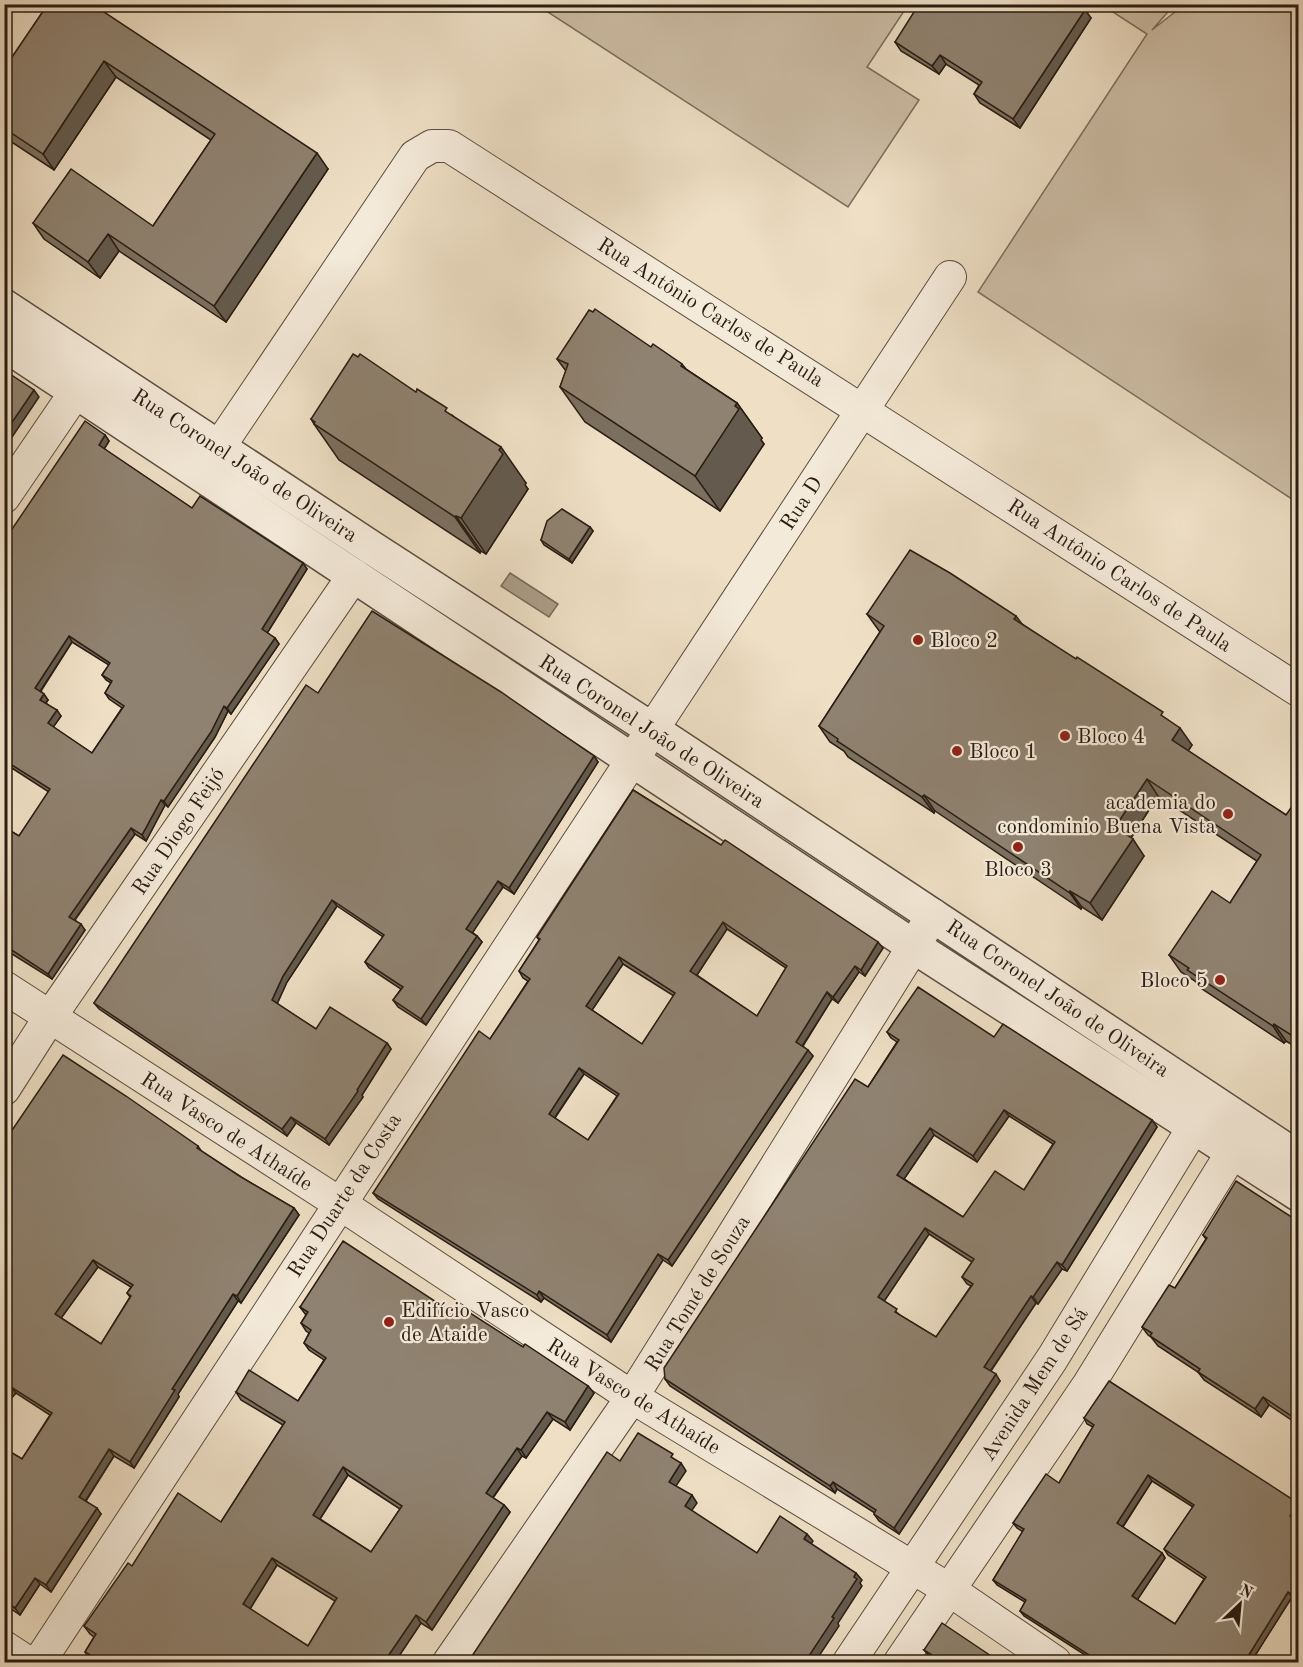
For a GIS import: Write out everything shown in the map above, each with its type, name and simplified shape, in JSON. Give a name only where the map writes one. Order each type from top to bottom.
[{"type":"street","name":"Rua Antônio Carlos de Paula","points":[[219,447],[416,156],[432,146],[449,146],[1299,690]]},
{"type":"street","name":"Rua D","points":[[653,730],[950,277]]},
{"type":"street","name":"Rua Coronel João de Oliveira","points":[[4,306],[85,378],[354,575],[913,946],[1202,1112]]},
{"type":"street","name":"Rua Coronel João de Oliveira","points":[[4,344],[85,378],[219,447],[653,730],[933,915],[1202,1112],[1241,1138],[1299,1194]]},
{"type":"street","points":[[4,497],[85,378]]},
{"type":"street","name":"Rua Diogo Feijó","points":[[4,1089],[50,1017],[354,575]]},
{"type":"street","name":"Rua Duarte da Costa","points":[[39,1662],[339,1203],[653,730]]},
{"type":"street","name":"Rua Tomé de Souza","points":[[449,1662],[632,1397],[933,915]]},
{"type":"street","name":"Rua Vasco de Athaíde","points":[[4,987],[339,1203],[632,1397],[948,1589],[1056,1662]]},
{"type":"street","name":"Avenida Mem de Sá","points":[[849,1662],[1052,1359],[1202,1112]]},
{"type":"street","name":"Rua Coronel João de Oliveira","points":[[1241,1138],[1299,1158]]},
{"type":"street","name":"Avenida Mem de Sá","points":[[900,1662],[1089,1384],[1241,1138]]},
{"type":"street","points":[[1052,1359],[1089,1384]]},
{"type":"street","points":[[4,1647],[27,1662]]},
{"type":"shaded area","points":[[537,5],[908,5],[867,67],[919,100],[848,207]]},
{"type":"shaded area","points":[[1102,5],[1174,5],[1152,30],[1184,5],[1298,5],[1298,503],[978,292],[1147,34]]},
{"type":"shaded area","points":[[510,573],[558,604],[549,617],[501,586]]},
{"type":"building","points":[[48,4],[92,4],[317,153],[214,306],[108,234],[88,262],[33,223],[71,169],[153,226],[215,134],[104,61],[43,154],[4,128],[4,69]]},
{"type":"building","points":[[919,4],[1077,4],[1085,10],[1013,119],[974,94],[982,82],[940,55],[932,66],[895,42]]},
{"type":"building","points":[[595,309],[651,347],[653,344],[682,364],[681,366],[737,403],[735,406],[739,409],[695,476],[560,387],[568,364],[557,359],[589,310],[593,312]]},
{"type":"building","points":[[353,354],[358,357],[360,354],[416,392],[417,389],[447,408],[445,411],[501,447],[499,450],[503,454],[461,518],[455,517],[314,424],[315,422],[311,419]]},
{"type":"building","points":[[4,370],[34,390],[4,434]]},
{"type":"building","points":[[85,421],[105,435],[99,445],[192,508],[200,496],[303,563],[262,629],[275,638],[227,708],[224,706],[211,732],[164,801],[161,800],[142,835],[131,828],[69,917],[81,924],[48,974],[4,945],[4,827],[19,836],[50,789],[4,760],[4,541]],"holes":[[[69,636],[110,663],[102,675],[112,681],[105,693],[124,706],[92,753],[48,723],[57,710],[40,700],[44,694],[35,688]]]},
{"type":"building","points":[[562,509],[590,527],[569,559],[541,540],[547,521]]},
{"type":"building","points":[[910,550],[1016,616],[1014,619],[1076,659],[1077,657],[1163,712],[1161,715],[1180,728],[1172,740],[1286,815],[1295,802],[1299,805],[1299,1040],[1274,1024],[1273,1026],[1187,970],[1189,968],[1169,955],[1212,891],[1230,903],[1261,855],[1147,779],[1115,827],[1133,839],[1090,903],[1070,891],[1070,893],[924,795],[922,797],[837,741],[838,739],[819,726],[884,626],[867,614]]},
{"type":"building","points":[[372,611],[501,692],[594,756],[509,888],[498,881],[466,929],[477,936],[421,1019],[393,1000],[403,987],[365,962],[384,935],[332,900],[283,976],[272,1000],[316,1029],[330,1007],[387,1043],[325,1139],[291,1117],[282,1129],[94,1003],[306,685],[318,693]]},
{"type":"building","points":[[633,790],[721,845],[725,840],[878,942],[861,970],[855,966],[833,997],[827,992],[796,1042],[808,1050],[668,1260],[658,1254],[607,1335],[539,1291],[537,1295],[373,1193],[479,1031],[490,1039],[530,979],[519,971],[540,939],[537,937]],"holes":[[[723,922],[787,966],[757,1016],[690,971]],[[619,957],[675,993],[642,1044],[586,1006]],[[579,1068],[619,1094],[588,1140],[549,1114]]]},
{"type":"building","points":[[918,987],[994,1037],[1003,1024],[1152,1120],[1062,1265],[1057,1262],[1033,1297],[1031,1296],[984,1367],[996,1374],[894,1528],[874,1514],[876,1510],[833,1482],[830,1486],[665,1379],[664,1368],[855,1079],[868,1087],[899,1040],[887,1032]],"holes":[[[1004,1110],[1055,1142],[1024,1190],[995,1171],[963,1217],[897,1175],[930,1128],[973,1156]],[[925,1228],[974,1259],[962,1277],[973,1284],[936,1337],[895,1312],[897,1309],[878,1297]]]},
{"type":"building","points":[[63,1055],[126,1096],[198,1146],[197,1148],[294,1208],[237,1296],[233,1294],[172,1389],[175,1390],[130,1462],[109,1449],[79,1497],[97,1508],[46,1585],[35,1578],[15,1608],[4,1601],[4,1448],[22,1459],[52,1413],[11,1387],[4,1394],[4,1142]],"holes":[[[93,1260],[133,1285],[127,1293],[131,1296],[101,1344],[55,1314]]]},
{"type":"building","points":[[1236,1181],[1293,1218],[1299,1209],[1299,1421],[1263,1397],[1255,1409],[1198,1372],[1200,1369],[1150,1336],[1152,1333],[1142,1327],[1169,1285],[1175,1288],[1207,1238],[1203,1235]]},
{"type":"building","points":[[343,1241],[459,1317],[464,1309],[523,1347],[525,1344],[588,1386],[565,1422],[547,1412],[521,1450],[517,1448],[486,1493],[504,1505],[426,1622],[416,1615],[384,1662],[102,1662],[85,1652],[96,1634],[84,1626],[128,1563],[132,1566],[178,1493],[221,1522],[285,1422],[236,1392],[249,1370],[298,1401],[326,1358],[304,1343],[311,1330],[301,1323],[308,1312],[300,1307]],"holes":[[[343,1467],[402,1506],[371,1552],[313,1515]],[[272,1558],[337,1598],[308,1646],[243,1604]]]},
{"type":"building","points":[[1109,1381],[1298,1503],[1290,1516],[1299,1522],[1299,1598],[1288,1592],[1245,1661],[1247,1662],[1100,1662],[1020,1611],[1026,1600],[993,1580],[1024,1529],[1013,1523],[1046,1474],[1059,1483],[1094,1425],[1084,1418]],"holes":[[[1148,1475],[1194,1505],[1164,1549],[1206,1577],[1175,1624],[1132,1596],[1162,1553],[1117,1523]]]},
{"type":"building","points":[[638,1433],[673,1454],[671,1457],[681,1463],[669,1482],[692,1495],[685,1506],[757,1553],[780,1516],[807,1534],[804,1539],[856,1573],[854,1577],[857,1579],[805,1662],[468,1662],[607,1452],[620,1461]]},
{"type":"building","points":[[942,1623],[1000,1662],[927,1662],[932,1655],[924,1650]]},
{"type":"place","name":"Bloco 2","points":[[918,640]]},
{"type":"place","name":"Bloco 4","points":[[1065,736]]},
{"type":"place","name":"Bloco 1","points":[[957,751]]},
{"type":"place","name":"academia do condominio Buena Vista","points":[[1228,814]]},
{"type":"place","name":"Bloco 3","points":[[1018,847]]},
{"type":"place","name":"Bloco 5","points":[[1220,980]]},
{"type":"place","name":"Edifício Vasco de Ataide","points":[[389,1322]]}]
